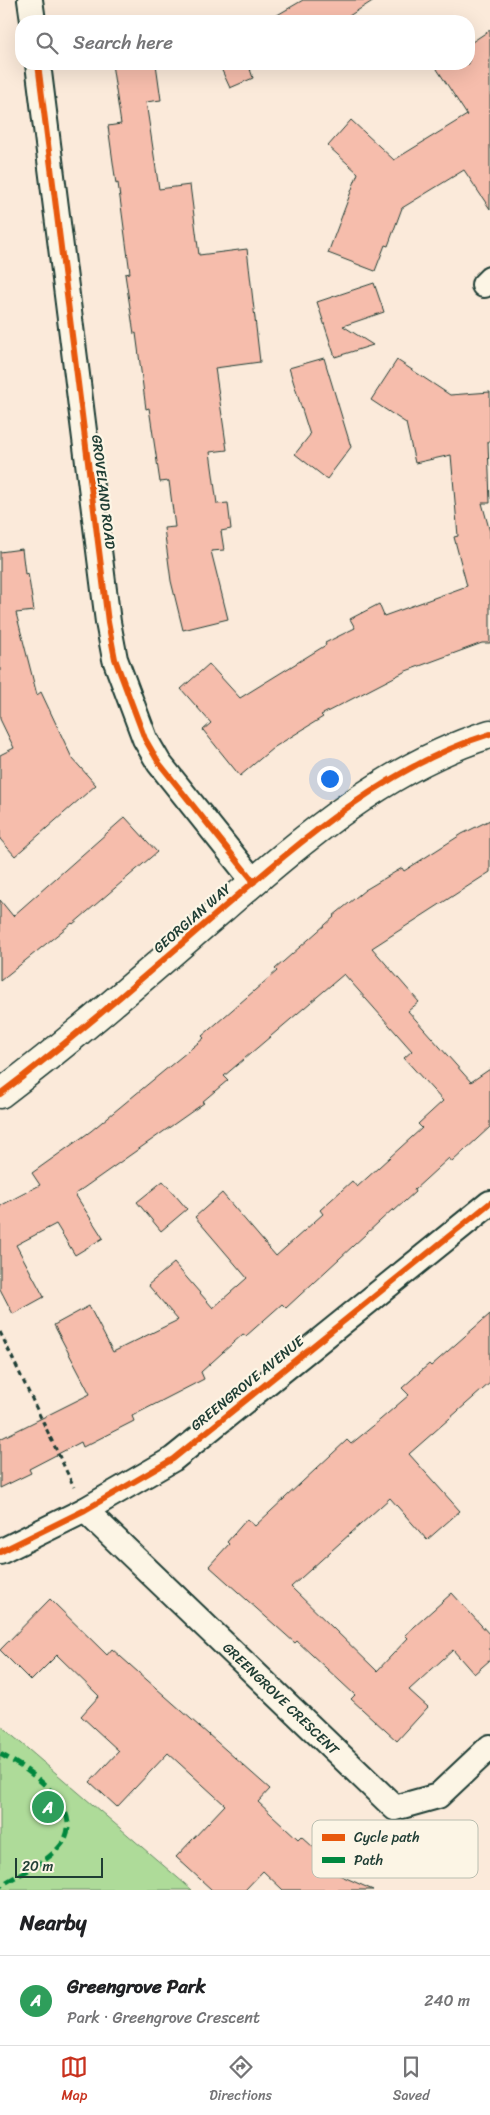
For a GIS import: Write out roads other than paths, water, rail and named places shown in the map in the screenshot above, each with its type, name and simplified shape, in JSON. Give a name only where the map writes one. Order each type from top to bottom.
[{"type":"street","points":[[30,0],[31,15]]},
{"type":"street","name":"GROVELAND ROAD","points":[[39,70],[108,622],[115,659],[145,739],[159,763],[254,882]]},
{"type":"street","name":"GEORGIAN WAY","points":[[0,1094],[50,1056],[254,882],[336,816],[398,774],[490,734]]},
{"type":"street","name":"GREENGROVE AVENUE","points":[[0,1552],[85,1510],[172,1460],[490,1203]]},
{"type":"street","name":"GREENGROVE CRESCENT","points":[[85,1510],[395,1808],[438,1796],[490,1747]]},
{"type":"place","name":"Greengrove Park","points":[[48,1807]]}]
